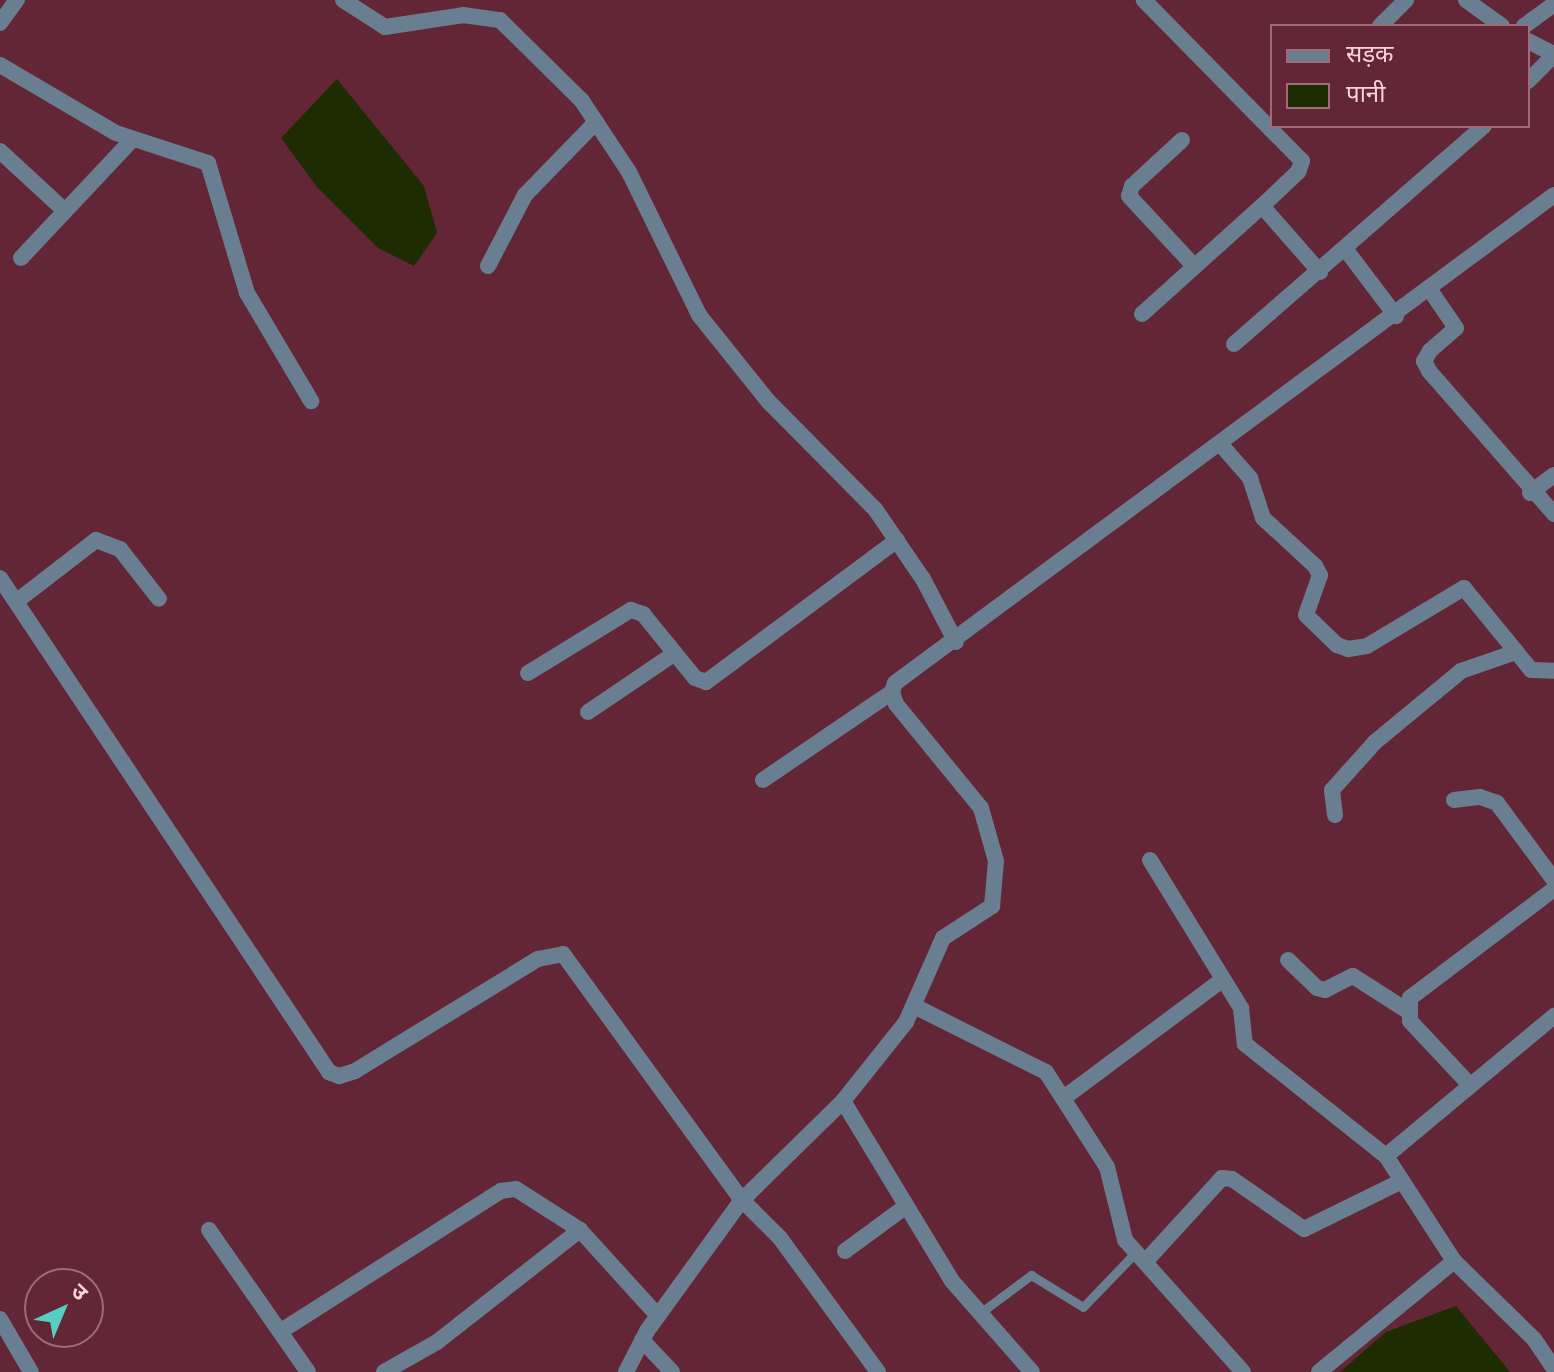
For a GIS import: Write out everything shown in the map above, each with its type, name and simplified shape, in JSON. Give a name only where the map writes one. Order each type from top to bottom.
[{"type":"street","points":[[0,23],[17,0]]},
{"type":"street","points":[[343,0],[385,27],[463,15],[500,20],[582,101],[629,172],[699,315],[768,401],[861,492],[897,540],[956,642]]},
{"type":"street","points":[[1144,0],[1270,119]]},
{"type":"street","points":[[1382,24],[1406,0]]},
{"type":"street","points":[[1466,0],[1499,24]]},
{"type":"street","points":[[1527,24],[1554,4]]},
{"type":"street","points":[[1530,42],[1554,54],[1530,79]]},
{"type":"street","points":[[0,65],[132,140],[198,157],[214,171],[247,293],[311,401]]},
{"type":"street","points":[[488,266],[525,195],[596,122]]},
{"type":"street","points":[[1142,314],[1301,167],[1299,154],[1279,128]]},
{"type":"street","points":[[1234,344],[1346,250],[1482,128]]},
{"type":"street","points":[[21,258],[132,140]]},
{"type":"street","points":[[1182,140],[1132,186],[1129,196],[1194,266]]},
{"type":"street","points":[[0,151],[65,211]]},
{"type":"street","points":[[763,780],[892,692],[895,683],[956,642],[1222,446],[1554,195]]},
{"type":"street","points":[[1262,206],[1320,272]]},
{"type":"street","points":[[1346,250],[1396,316]]},
{"type":"street","points":[[1430,290],[1456,328],[1430,351],[1424,361],[1429,371],[1530,493],[1554,514]]},
{"type":"street","points":[[1222,446],[1250,478],[1263,518],[1315,566],[1320,575],[1306,615],[1337,645],[1348,649],[1367,646],[1464,588],[1531,670],[1554,671]]},
{"type":"street","points":[[1530,493],[1554,475]]},
{"type":"street","points":[[17,601],[96,540],[120,549],[159,599]]},
{"type":"street","points":[[528,673],[631,610],[643,614],[695,678],[706,682],[717,678],[801,607],[897,540]]},
{"type":"street","points":[[0,578],[329,1072],[339,1076],[355,1071],[538,959],[563,954],[742,1200],[780,1238],[878,1372]]},
{"type":"street","points":[[1335,815],[1332,790],[1375,742],[1461,671],[1516,652]]},
{"type":"street","points":[[588,712],[675,653]]},
{"type":"street","points":[[626,1372],[658,1316],[742,1200],[843,1101],[916,1007],[943,938],[992,906],[996,861],[981,808],[892,692]]},
{"type":"street","points":[[1454,800],[1480,797],[1497,803],[1554,880]]},
{"type":"street","points":[[1150,860],[1241,1008],[1245,1044],[1386,1156],[1454,1261],[1534,1339],[1554,1369]]},
{"type":"street","points":[[1406,1010],[1421,988],[1554,889]]},
{"type":"street","points":[[1288,960],[1317,988],[1325,990],[1353,976],[1406,1010],[1410,1021],[1469,1084]]},
{"type":"street","points":[[1065,1097],[1222,980]]},
{"type":"street","points":[[916,1007],[1034,1064],[1065,1097],[1107,1167],[1119,1229],[1140,1257],[1243,1372]]},
{"type":"street","points":[[1386,1156],[1554,1016]]},
{"type":"street","points":[[843,1101],[952,1281],[1032,1372]]},
{"type":"street","points":[[1140,1257],[1222,1178],[1232,1179],[1304,1229],[1402,1181]]},
{"type":"street","points":[[281,1331],[501,1191],[516,1189],[580,1230],[658,1316]]},
{"type":"street","points":[[845,1251],[905,1207]]},
{"type":"street","points":[[209,1230],[308,1372]]},
{"type":"street","points":[[384,1372],[437,1342],[580,1230]]},
{"type":"street","points":[[1319,1372],[1454,1261]]},
{"type":"street","points":[[0,1319],[31,1372]]},
{"type":"street","points":[[642,1340],[672,1372]]},
{"type":"lane","points":[[980,1313],[1031,1275],[1083,1307],[1140,1257]]},
{"type":"water","points":[[337,79],[424,186],[437,233],[414,266],[378,248],[317,187],[281,138]]},
{"type":"water","points":[[1456,1306],[1510,1372],[1340,1372],[1386,1332]]}]
